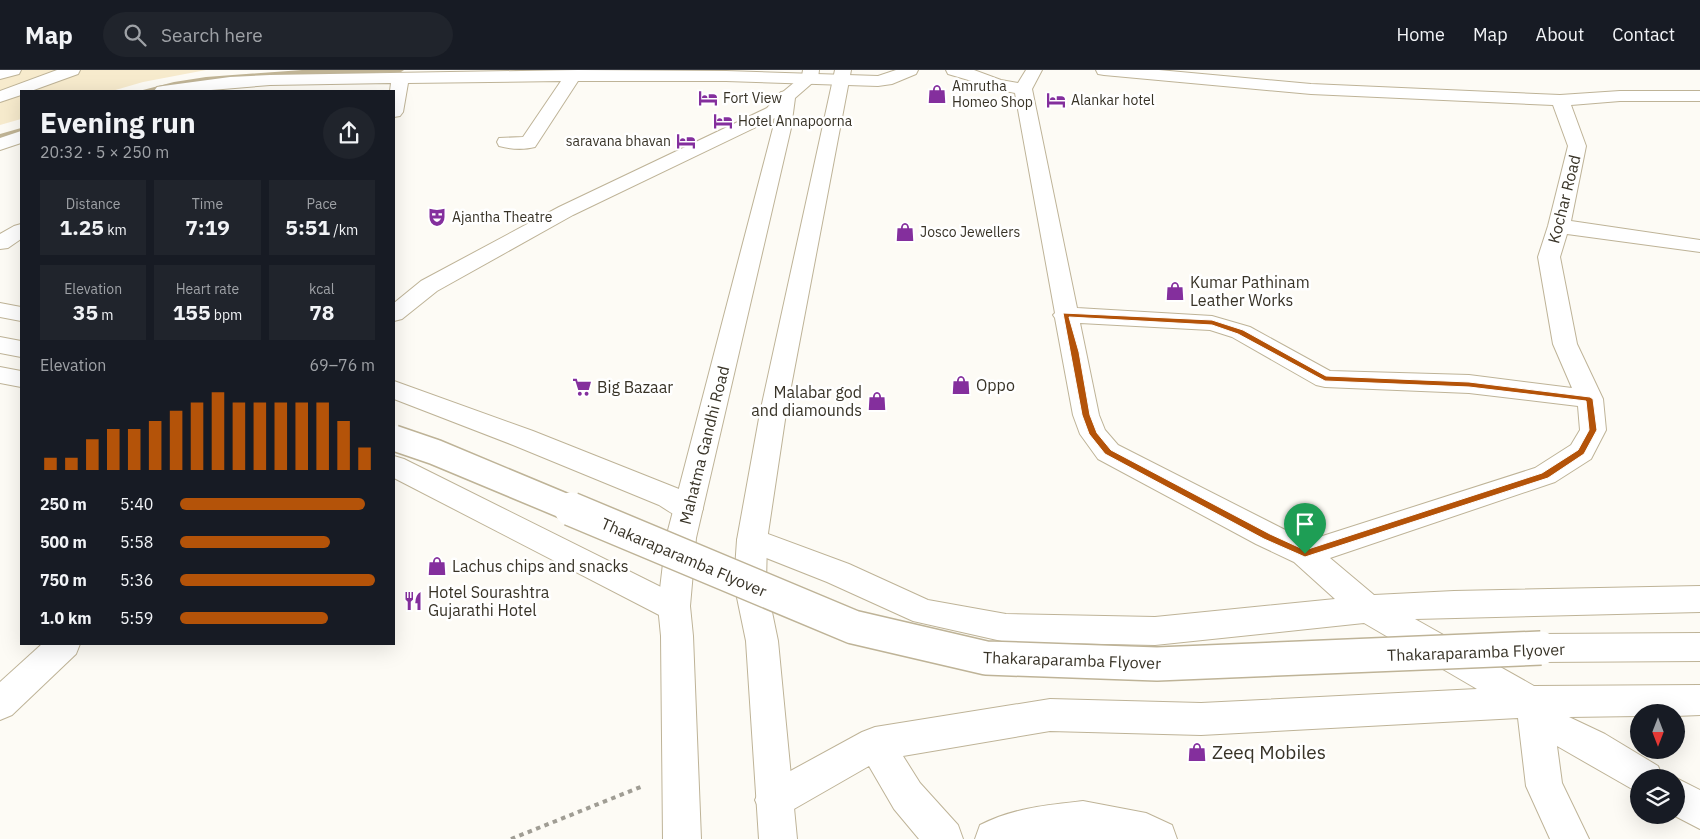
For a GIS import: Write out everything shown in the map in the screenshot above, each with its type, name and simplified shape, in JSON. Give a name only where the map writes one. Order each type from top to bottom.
[{"type":"street","points":[[0,74],[13,70]]},
{"type":"street","points":[[0,97],[72,70]]},
{"type":"street","points":[[170,90],[230,82],[574,74],[842,74],[886,80],[910,70]]},
{"type":"street","points":[[954,70],[997,85],[1029,80],[1065,315],[1075,352],[1086,415],[1093,434],[1108,452],[1305,554],[1368,609],[1630,769]]},
{"type":"street","points":[[1104,70],[1311,89],[1560,100],[1620,96],[1700,96]]},
{"type":"street","points":[[1299,70],[1311,89]]},
{"type":"street","points":[[506,142],[528,143],[574,74]]},
{"type":"street","points":[[395,313],[429,286],[566,211],[773,112],[811,74]]},
{"type":"street","points":[[778,839],[762,641],[750,583],[752,540],[773,413],[842,74]]},
{"type":"street","points":[[395,106],[400,78]]},
{"type":"street","name":"Mahatma Gandhi Road","points":[[682,839],[674,608],[681,538],[782,128],[787,96]]},
{"type":"street","name":"Kochar Road","points":[[1305,554],[1545,475],[1581,452],[1593,430],[1590,399],[1565,344],[1548,257],[1559,226],[1577,146],[1560,100]]},
{"type":"street","points":[[0,144],[20,137]]},
{"type":"street","points":[[1559,226],[1700,246]]},
{"type":"street","points":[[0,243],[20,231]]},
{"type":"street","points":[[0,310],[20,314]]},
{"type":"street","points":[[1065,315],[1212,323],[1241,332],[1325,379],[1469,384],[1590,399]]},
{"type":"street","points":[[0,345],[20,349]]},
{"type":"street","points":[[0,375],[20,379]]},
{"type":"street","points":[[395,390],[523,438],[669,498],[688,509]]},
{"type":"street","name":"Thakaraparamba Flyover","points":[[395,438],[435,452],[853,627],[986,658],[1157,664],[1541,648],[1700,647]]},
{"type":"street","points":[[395,467],[674,608]]},
{"type":"street","points":[[752,540],[838,573],[924,612],[1006,628],[1155,631],[1368,609],[1454,604],[1700,599]]},
{"type":"street","points":[[0,704],[63,645]]},
{"type":"street","points":[[774,800],[874,744],[1050,715],[1201,719],[1532,710],[1700,700]]},
{"type":"street","points":[[1532,710],[1544,786],[1570,839]]},
{"type":"street","points":[[874,744],[908,796],[944,839]]},
{"type":"street","points":[[1685,801],[1700,810]]},
{"type":"street","points":[[994,839],[1008,832],[1042,824],[1083,820],[1146,832],[1158,839]]},
{"type":"path","points":[[511,839],[681,771]]},
{"type":"shaded area","points":[[0,70],[206,70],[143,82],[115,90],[20,90],[20,119],[0,125]]},
{"type":"waterway","points":[[147,90],[206,79],[271,73],[401,70]]},
{"type":"waterway","points":[[0,136],[20,130]]},
{"type":"place","name":"Amrutha Homeo Shop","points":[[937,94]]},
{"type":"place","name":"Fort View","points":[[708,98]]},
{"type":"place","name":"Alankar hotel","points":[[1056,100]]},
{"type":"place","name":"Hotel Annapoorna","points":[[723,121]]},
{"type":"place","name":"saravana bhavan","points":[[686,141]]},
{"type":"place","name":"Ajantha Theatre","points":[[437,217]]},
{"type":"place","name":"Josco Jewellers","points":[[905,232]]},
{"type":"place","name":"Kumar Pathinam Leather Works","points":[[1175,291]]},
{"type":"place","name":"Oppo","points":[[961,385]]},
{"type":"place","name":"Big Bazaar","points":[[582,387]]},
{"type":"place","name":"Malabar god and diamounds","points":[[877,401]]},
{"type":"place","name":"Lachus chips and snacks","points":[[437,566]]},
{"type":"place","name":"Hotel Sourashtra Gujarathi Hotel","points":[[413,601]]},
{"type":"place","name":"Zeeq Mobiles","points":[[1197,752]]},
{"type":"route","points":[[1065,315],[1187,320],[1212,323],[1241,332],[1325,379],[1469,384],[1590,399],[1593,430],[1581,452],[1545,475],[1305,554],[1196,500],[1108,452],[1093,434],[1086,415],[1075,352],[1065,315]]}]
